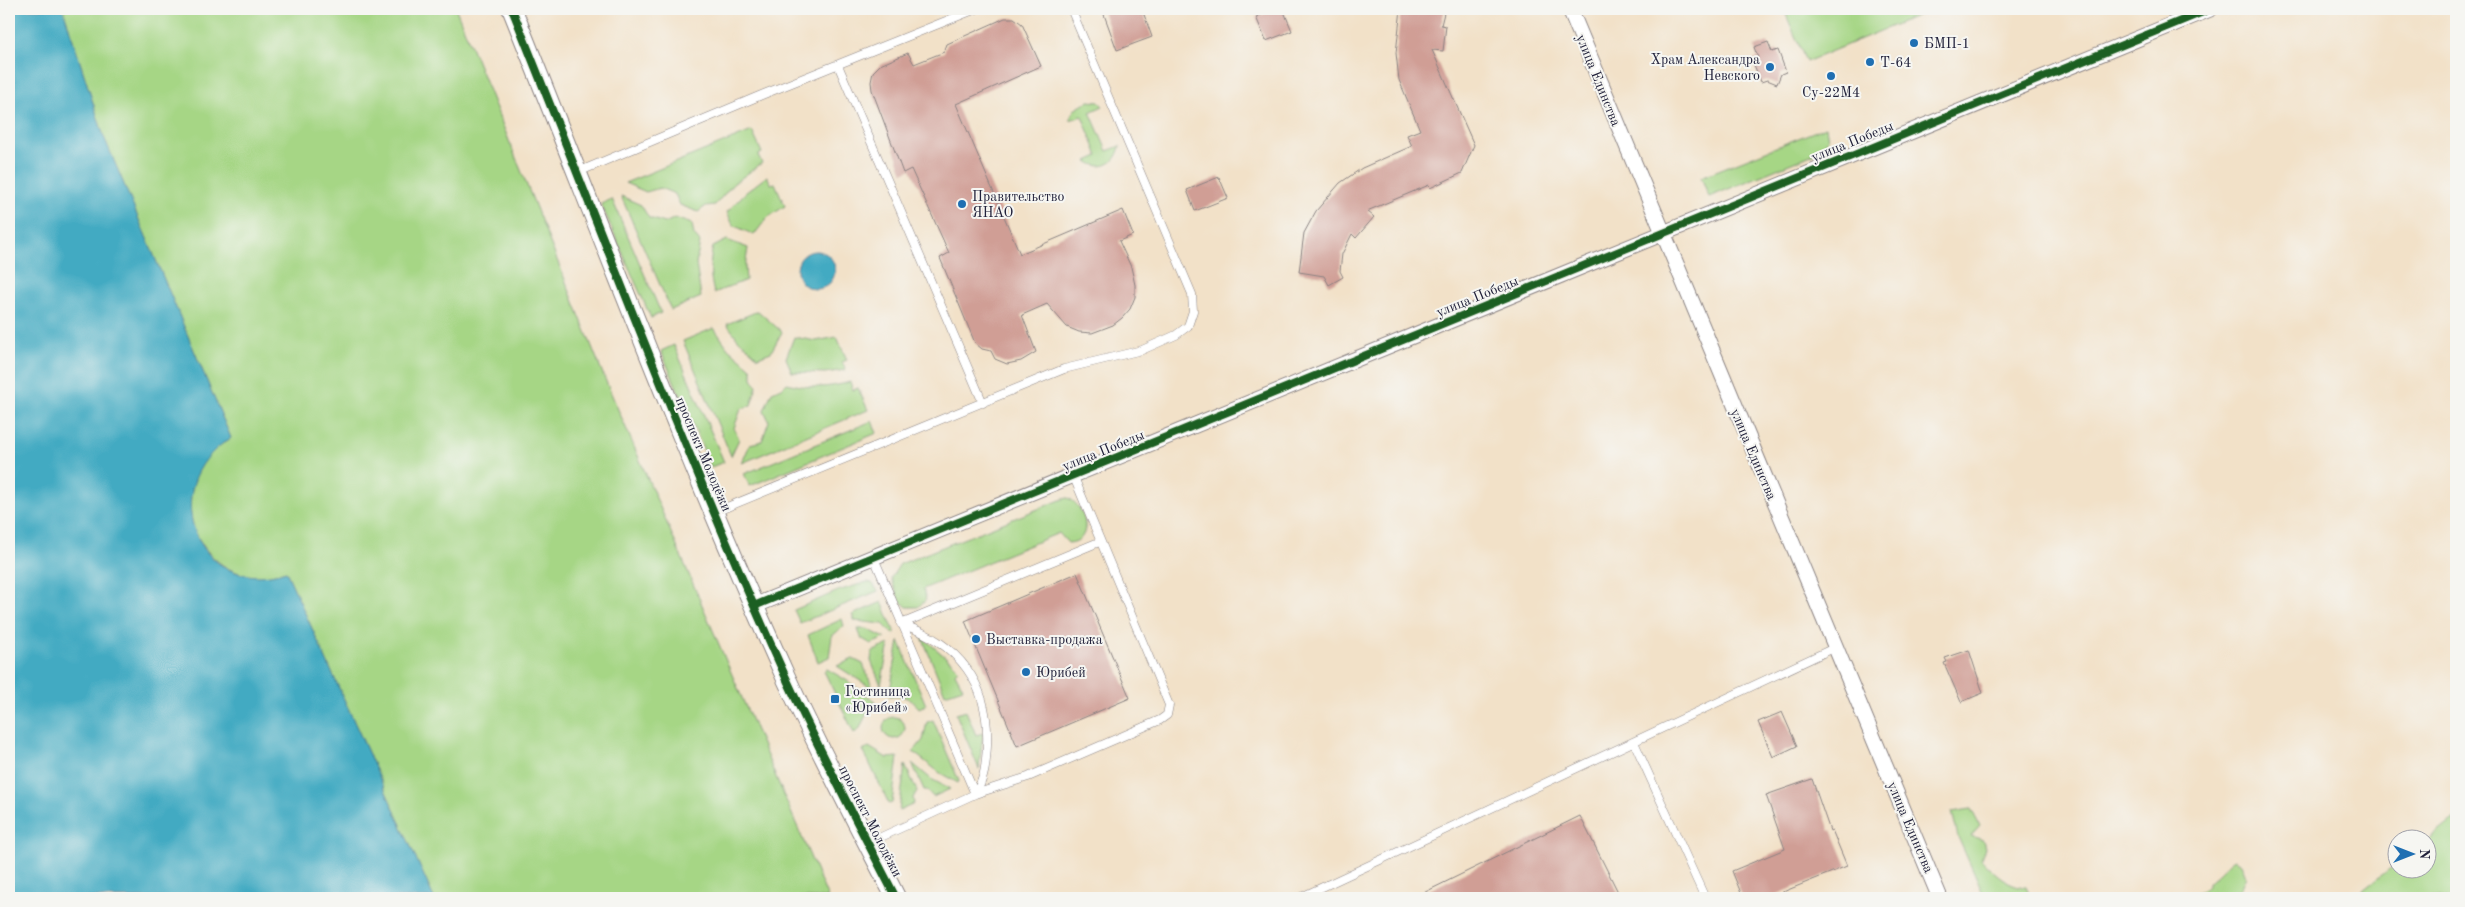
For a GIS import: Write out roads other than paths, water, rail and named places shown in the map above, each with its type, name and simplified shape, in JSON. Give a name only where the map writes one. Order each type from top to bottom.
[{"type":"street","name":"проспект Молодёжи","points":[[512,9],[638,331],[754,606],[789,683],[896,898]]},
{"type":"street","name":"улица Единства","points":[[1570,9],[1940,898]]},
{"type":"street","name":"улица Победы","points":[[754,606],[2210,9]]},
{"type":"lane","points":[[577,172],[976,9]]},
{"type":"lane","points":[[715,512],[1064,369],[1142,350],[1176,335],[1188,326],[1194,311],[1192,294],[1071,9]]},
{"type":"lane","points":[[838,65],[983,403]]},
{"type":"lane","points":[[868,843],[975,794],[1028,777],[1160,720],[1167,715],[1169,704],[1099,542],[1073,475]]},
{"type":"lane","points":[[901,624],[1099,542]]},
{"type":"lane","points":[[874,558],[975,794]]},
{"type":"lane","points":[[901,624],[937,639],[963,662],[971,675],[986,715],[988,732],[985,770],[981,784],[975,794]]},
{"type":"lane","points":[[1299,898],[1836,647]]},
{"type":"lane","points":[[1634,742],[1705,898]]},
{"type":"water","points":[[9,9],[63,9],[104,137],[231,438],[207,458],[194,483],[190,509],[196,533],[209,554],[229,569],[255,576],[286,571],[434,898],[9,898]]},
{"type":"water","points":[[816,251],[830,256],[835,270],[830,284],[816,289],[802,284],[797,270],[802,256]]},
{"type":"place","name":"БМП-1","points":[[1914,43]]},
{"type":"place","name":"Т-64","points":[[1870,62]]},
{"type":"place","name":"Храм Александра Невского","points":[[1770,67]]},
{"type":"place","name":"Су-22М4","points":[[1831,76]]},
{"type":"place","name":"Правительство ЯНАО","points":[[962,204]]},
{"type":"place","name":"Выставка-продажа","points":[[976,639]]},
{"type":"place","name":"Юрибей","points":[[1026,672]]},
{"type":"place","name":"Гостиница «Юрибей»","points":[[835,699]]}]
